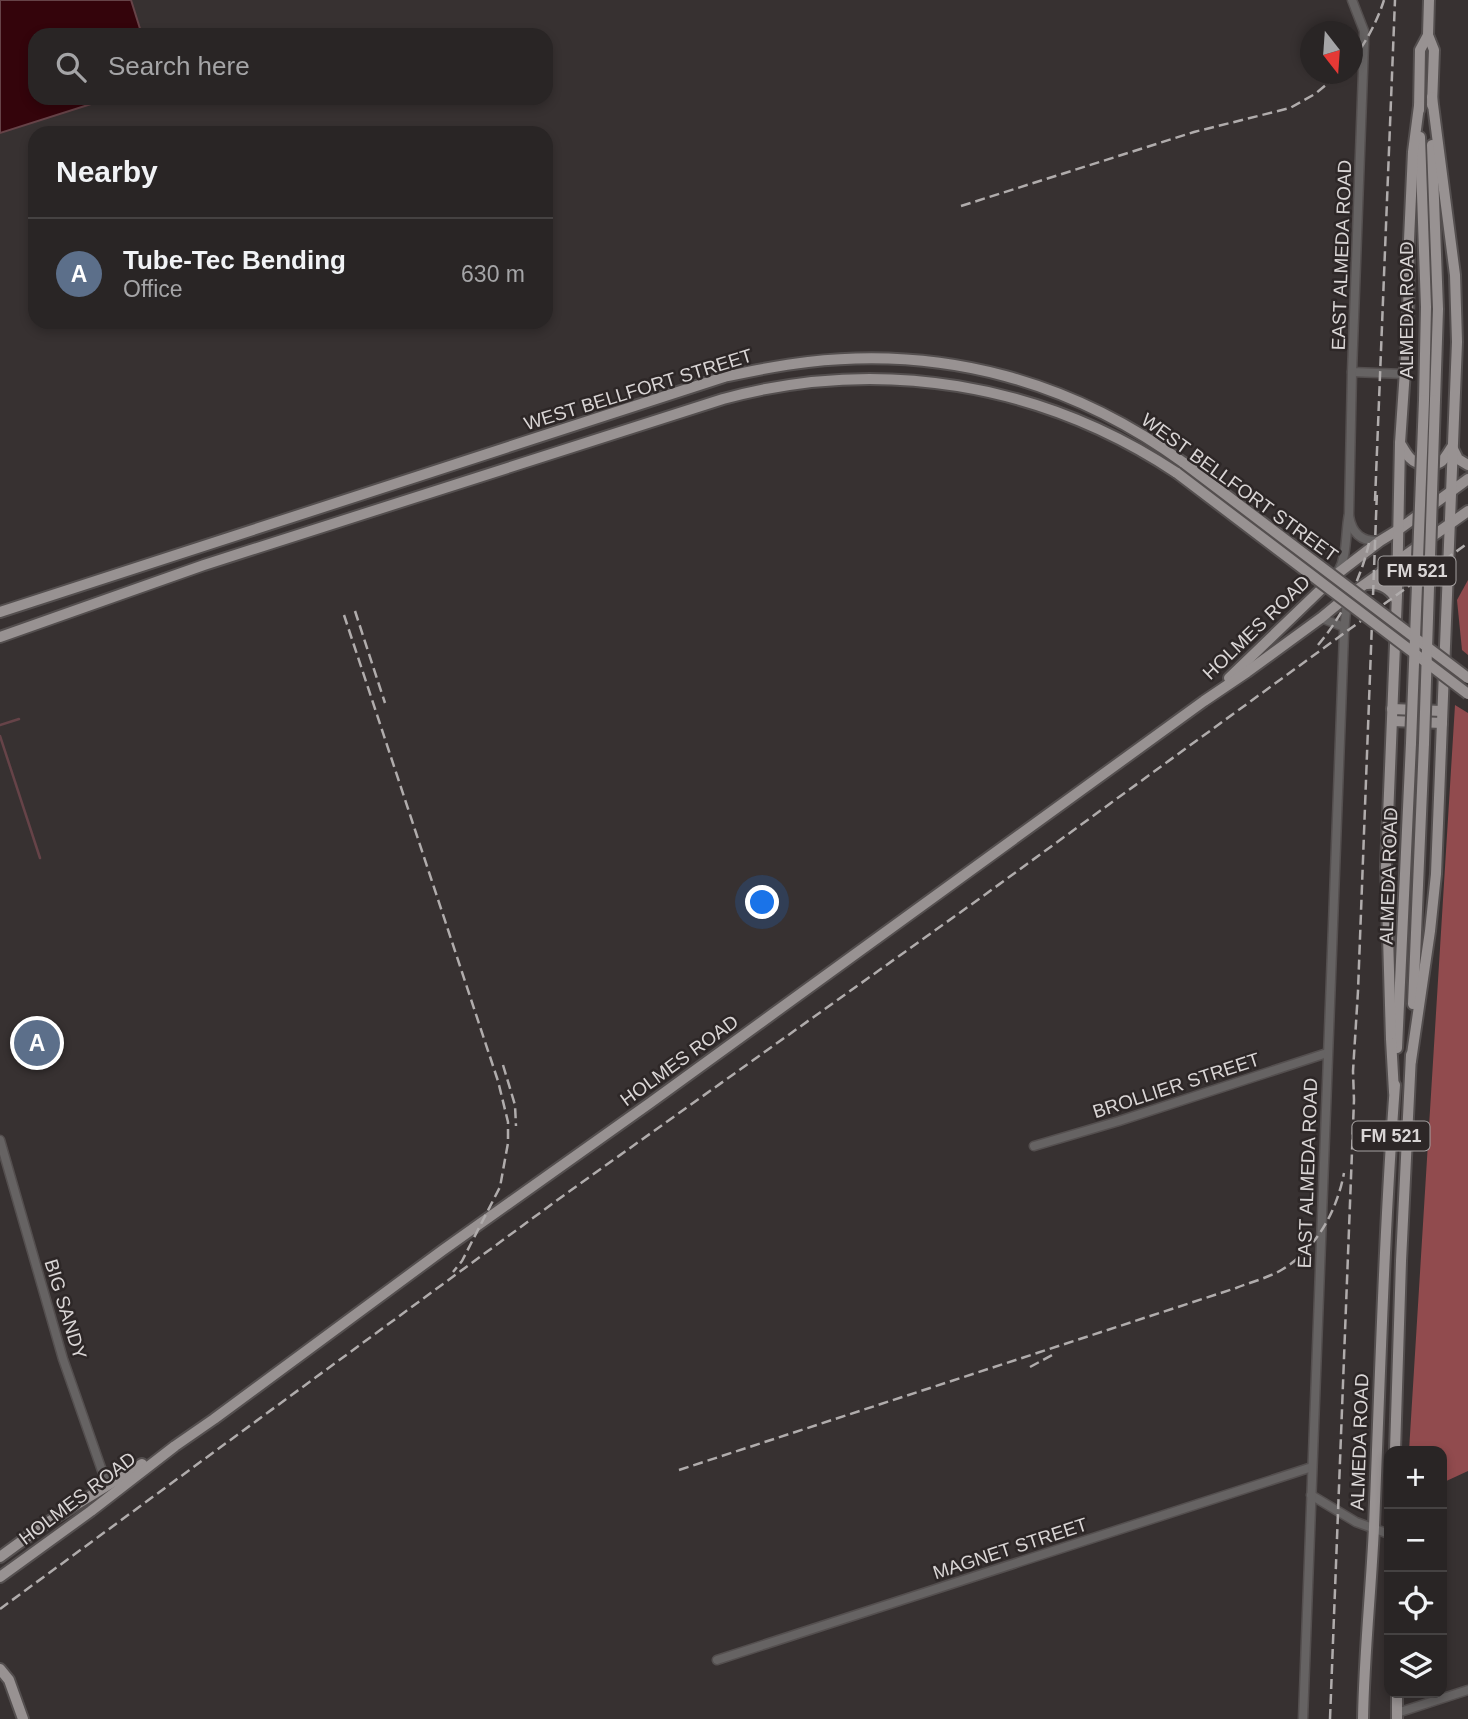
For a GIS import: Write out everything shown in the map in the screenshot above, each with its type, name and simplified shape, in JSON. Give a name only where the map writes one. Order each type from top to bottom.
[{"type":"main road","name":"ALMEDA ROAD","points":[[1395,1446],[1401,1247],[1424,743],[1430,400],[1419,106],[1420,50],[1427,35],[1429,0]]},
{"type":"main road","name":"ALMEDA ROAD","points":[[1363,1719],[1374,1528],[1383,1263],[1402,977],[1411,743],[1438,295],[1431,132],[1434,50],[1427,35]]},
{"type":"main road","points":[[1411,1061],[1436,874],[1457,342],[1455,275],[1432,97]]},
{"type":"main road","points":[[1394,1092],[1386,899],[1400,443],[1408,327],[1413,152],[1419,106]]},
{"type":"main road","name":"WEST BELLFORT STREET","points":[[0,612],[724,377],[808,362],[849,359],[912,360],[951,364],[1028,382],[1097,410],[1142,434],[1468,678]]},
{"type":"main road","points":[[878,359],[878,378]]},
{"type":"main road","name":"WEST BELLFORT STREET","points":[[0,637],[204,565],[743,394],[811,382],[878,378],[969,388],[1027,402],[1099,430],[1142,452],[1177,473],[1468,694]]},
{"type":"main road","points":[[1400,443],[1413,461],[1427,465],[1443,460],[1452,447]]},
{"type":"main road","points":[[1452,447],[1458,458],[1468,466]]},
{"type":"main road","points":[[447,467],[451,486]]},
{"type":"main road","name":"HOLMES ROAD","points":[[1204,701],[1337,574],[1468,479]]},
{"type":"main road","name":"HOLMES ROAD","points":[[0,1577],[443,1250],[888,932],[1468,511]]},
{"type":"main road","points":[[1364,585],[1384,587],[1392,591],[1396,599]]},
{"type":"main road","points":[[66,591],[72,611]]},
{"type":"main road","points":[[1392,715],[1442,717]]},
{"type":"main road","name":"HOLMES ROAD","points":[[0,1558],[45,1524],[175,1446]]},
{"type":"main road","points":[[0,1670],[9,1680],[23,1719]]},
{"type":"main road","points":[[1397,1698],[1397,1716]]},
{"type":"street","name":"EAST ALMEDA ROAD","points":[[1337,574],[1343,560],[1349,514],[1364,44],[1364,31],[1352,0]]},
{"type":"street","points":[[1352,372],[1404,374]]},
{"type":"street","points":[[1349,514],[1357,536],[1364,540],[1380,541]]},
{"type":"street","name":"EAST ALMEDA ROAD","points":[[1303,1719],[1327,1053],[1347,597]]},
{"type":"street","points":[[1321,618],[1344,627]]},
{"type":"street","name":"BROLLIER STREET","points":[[1034,1146],[1327,1053]]},
{"type":"street","name":"BIG SANDY","points":[[0,1140],[64,1359],[107,1485]]},
{"type":"street","name":"MAGNET STREET","points":[[717,1660],[1312,1467]]},
{"type":"street","points":[[1311,1495],[1356,1522],[1384,1532]]},
{"type":"street","points":[[1397,1716],[1468,1690]]},
{"type":"shaded area","points":[[0,0],[131,0],[140,28],[28,28],[28,105],[88,105],[0,133]]},
{"type":"shaded area","points":[[1468,580],[1468,655],[1462,650],[1457,600]]},
{"type":"shaded area","points":[[1455,705],[1468,713],[1468,1471],[1447,1481],[1447,1446],[1409,1446]]},
{"type":"waterway","points":[[0,725],[19,719]]},
{"type":"waterway","points":[[0,736],[40,858]]},
{"type":"railway","points":[[1363,45],[1384,0]]},
{"type":"railway","points":[[1375,501],[1395,0]]},
{"type":"railway","points":[[961,206],[1194,132],[1290,108],[1327,84]]},
{"type":"railway","points":[[1330,1719],[1377,491]]},
{"type":"railway","points":[[1318,645],[1350,597],[1369,543]]},
{"type":"railway","points":[[0,1609],[567,1193],[979,899],[1468,543]]},
{"type":"railway","points":[[355,611],[385,703]]},
{"type":"railway","points":[[344,615],[498,1081],[508,1122],[508,1143],[500,1187],[462,1261],[453,1272]]},
{"type":"railway","points":[[503,1065],[515,1105],[516,1126]]},
{"type":"railway","points":[[679,1470],[1271,1275],[1295,1261],[1315,1240],[1330,1215],[1344,1173]]},
{"type":"railway","points":[[1030,1367],[1054,1354]]},
{"type":"place","name":"Tube-Tec Bending","points":[[37,1043]]}]
